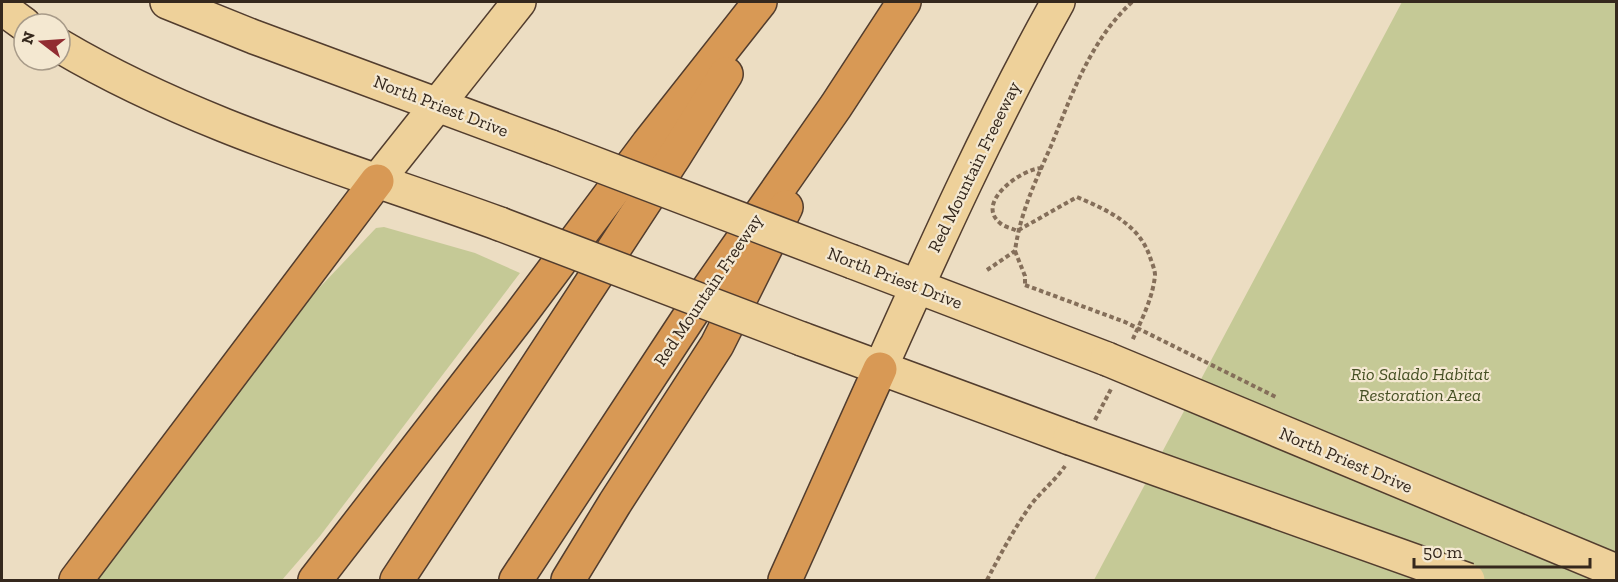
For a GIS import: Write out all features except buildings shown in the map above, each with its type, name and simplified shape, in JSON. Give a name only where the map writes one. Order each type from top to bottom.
[{"type":"highway","points":[[315,580],[520,315],[648,144],[760,2]]},
{"type":"highway","points":[[397,580],[674,157],[772,2]]},
{"type":"highway","name":"Red Mountain Freeway","points":[[516,580],[693,311],[836,106],[904,2]]},
{"type":"highway","points":[[568,580],[717,345],[836,106]]},
{"type":"highway","points":[[76,580],[377,181]]},
{"type":"highway","points":[[785,580],[880,369]]},
{"type":"main road","name":"North Priest Drive","points":[[167,2],[254,37],[551,147],[1107,359],[1617,571]]},
{"type":"main road","points":[[377,181],[519,2]]},
{"type":"main road","name":"Red Mountain Freeeway","points":[[880,369],[997,118],[1058,2]]},
{"type":"main road","points":[[72,53],[111,75],[193,112],[500,224],[880,369],[1468,580]]},
{"type":"path","points":[[1131,2],[1117,15],[1101,36],[1083,68],[1026,204],[1017,231],[1015,251],[1025,276],[1025,285],[1125,322],[1281,399]]},
{"type":"path","points":[[1017,231],[1000,223],[994,215],[993,206],[996,196],[1005,186],[1033,168],[1042,168]]},
{"type":"path","points":[[987,270],[1015,251]]},
{"type":"green space","name":"Rio Salado Habitat Restoration Area","points":[[1402,2],[1616,2],[1616,580],[1094,580]]},
{"type":"green space","points":[[384,227],[475,253],[520,273],[320,536],[282,580],[97,580],[303,305],[376,228]]}]
